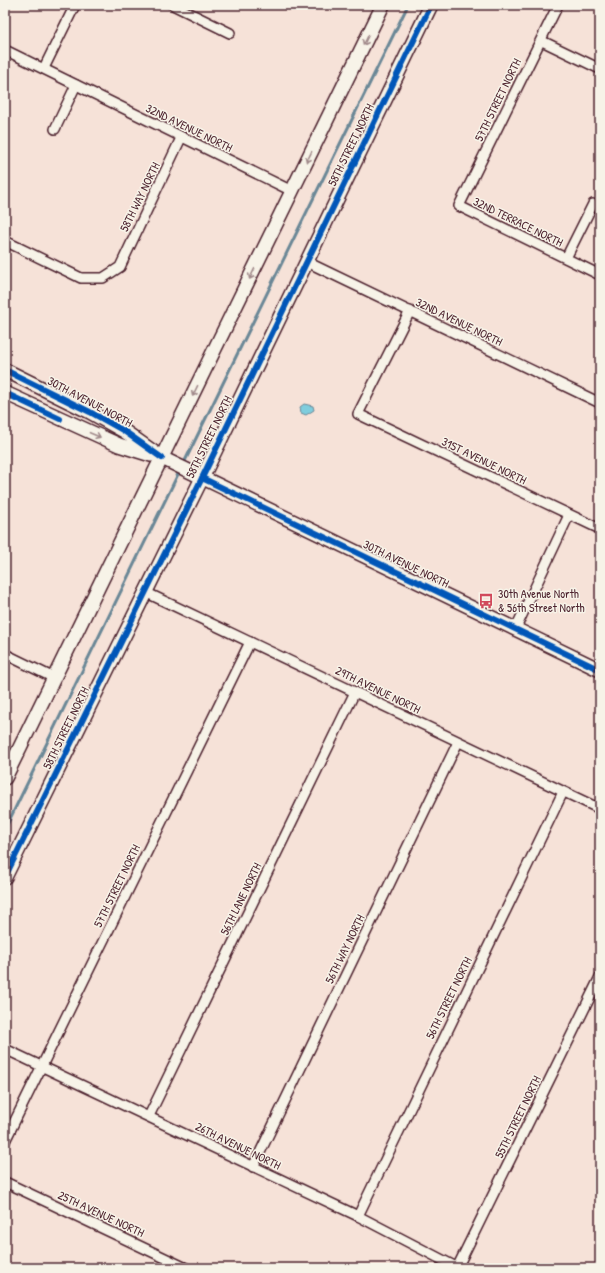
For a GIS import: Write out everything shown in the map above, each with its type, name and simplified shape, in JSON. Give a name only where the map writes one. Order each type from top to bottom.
[{"type":"street","points":[[44,68],[75,5]]},
{"type":"street","points":[[173,5],[230,33]]},
{"type":"street","points":[[5,778],[54,678],[166,460],[292,191],[383,5]]},
{"type":"street","name":"58TH STREET NORTH","points":[[5,877],[145,592],[197,476],[307,262],[431,5]]},
{"type":"street","name":"57TH STREET NORTH","points":[[459,206],[542,41],[558,5]]},
{"type":"street","points":[[542,41],[600,69]]},
{"type":"street","name":"32ND AVENUE NORTH","points":[[5,50],[44,68],[181,138],[292,191]]},
{"type":"street","points":[[55,129],[76,85]]},
{"type":"street","name":"58TH WAY NORTH","points":[[5,241],[81,278],[103,278],[120,267],[181,138]]},
{"type":"street","name":"32ND TERRACE NORTH","points":[[566,258],[593,204]]},
{"type":"street","name":"32ND TERRACE NORTH","points":[[459,206],[600,275]]},
{"type":"street","name":"32ND AVENUE NORTH","points":[[307,262],[600,403]]},
{"type":"street","name":"31ST AVENUE NORTH","points":[[410,312],[358,414],[600,529]]},
{"type":"street","name":"30TH AVENUE NORTH","points":[[5,370],[90,412],[124,431],[166,460],[197,476],[600,670]]},
{"type":"street","name":"30TH AVENUE NORTH","points":[[5,393],[119,445],[166,460]]},
{"type":"street","points":[[515,630],[569,515]]},
{"type":"street","name":"29TH AVENUE NORTH","points":[[145,592],[600,810]]},
{"type":"street","name":"57TH STREET NORTH","points":[[5,1141],[250,642]]},
{"type":"street","points":[[5,654],[54,678]]},
{"type":"street","name":"56TH LANE NORTH","points":[[149,1116],[355,692]]},
{"type":"street","name":"56TH WAY NORTH","points":[[253,1166],[458,742]]},
{"type":"street","name":"56TH STREET NORTH","points":[[358,1216],[563,792]]},
{"type":"street","name":"55TH STREET NORTH","points":[[458,1268],[600,977]]},
{"type":"street","name":"26TH AVENUE NORTH","points":[[5,1049],[358,1216],[458,1268]]},
{"type":"street","name":"25TH AVENUE NORTH","points":[[5,1182],[186,1268]]},
{"type":"water","points":[[304,404],[313,406],[314,410],[306,415],[301,413],[300,407]]},
{"type":"waterway","points":[[183,465],[408,5]]},
{"type":"waterway","points":[[5,829],[180,470]]},
{"type":"cycle path","points":[[5,877],[202,478],[431,5]]},
{"type":"cycle path","points":[[5,370],[90,412],[124,431],[162,458]]},
{"type":"cycle path","points":[[5,393],[60,419]]},
{"type":"cycle path","points":[[202,478],[600,670]]},
{"type":"place","name":"30th Avenue North & 56th Street North","points":[[486,601]]}]
